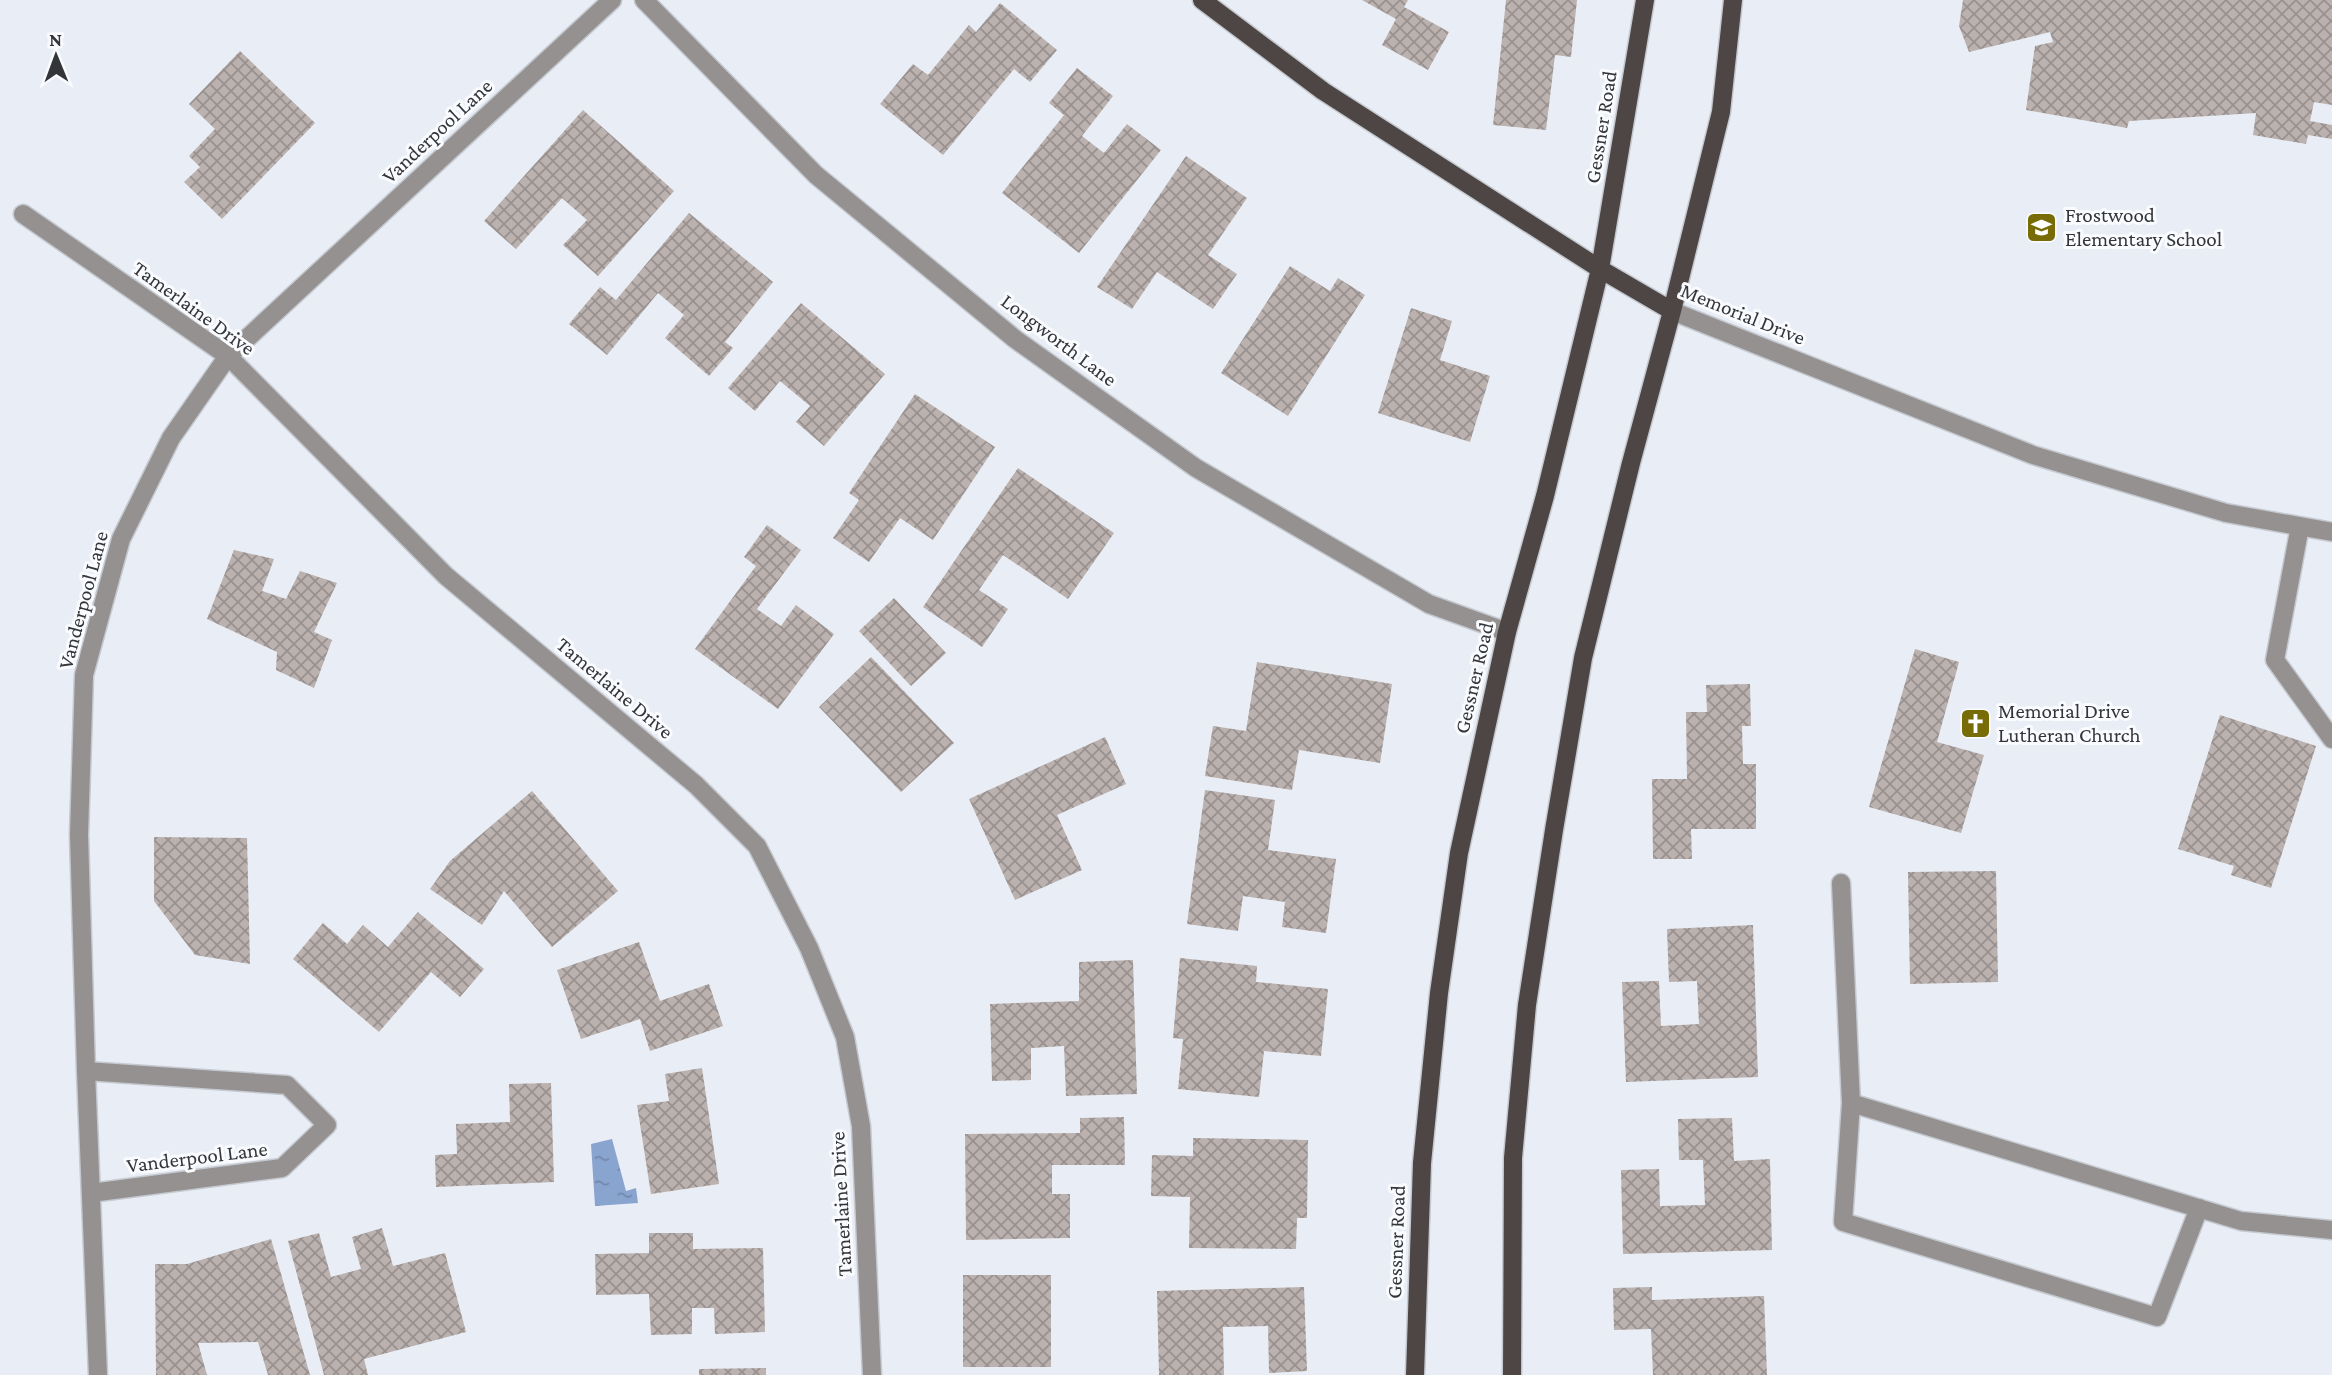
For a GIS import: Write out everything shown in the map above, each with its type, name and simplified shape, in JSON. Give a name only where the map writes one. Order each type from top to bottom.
[{"type":"main road","name":"Memorial Drive","points":[[1202,0],[1323,90],[1600,269],[1672,311]]},
{"type":"main road","name":"Gessner Road","points":[[1415,1375],[1422,1163],[1439,993],[1459,853],[1507,632],[1545,496],[1600,269],[1645,0]]},
{"type":"main road","points":[[1512,1375],[1513,1158],[1527,1005],[1583,658],[1721,112],[1733,0]]},
{"type":"street","name":"Vanderpool Lane","points":[[98,1375],[79,835],[84,675],[121,538],[171,438],[228,356],[612,0]]},
{"type":"street","name":"Longworth Lane","points":[[644,0],[816,175],[1015,339],[1196,468],[1429,604],[1507,632]]},
{"type":"street","name":"Tamerlaine Drive","points":[[23,214],[228,356],[446,576],[696,785],[757,846],[809,948],[845,1037],[861,1126],[872,1375]]},
{"type":"street","name":"Memorial Drive","points":[[1672,311],[2034,454],[2226,513],[2332,532]]},
{"type":"street","points":[[2300,526],[2275,660],[2332,739]]},
{"type":"street","points":[[1841,883],[1851,1103],[1843,1222],[2157,1317],[2199,1208]]},
{"type":"street","name":"Vanderpool Lane","points":[[86,1071],[287,1085],[327,1125],[282,1168],[91,1193]]},
{"type":"street","points":[[1851,1103],[2241,1221],[2332,1230]]},
{"type":"water","points":[[612,1139],[626,1191],[636,1188],[638,1203],[595,1206],[591,1144]]},
{"type":"building","points":[[1362,0],[1408,0],[1404,7],[1449,32],[1428,70],[1382,45],[1396,19]]},
{"type":"building","points":[[1506,0],[1577,0],[1571,57],[1555,55],[1546,130],[1493,125]]},
{"type":"building","points":[[1963,0],[2332,0],[2332,105],[2314,102],[2310,121],[2332,125],[2332,139],[2308,135],[2306,144],[2253,135],[2256,113],[2129,121],[2127,128],[2026,110],[2035,46],[2053,42],[2050,32],[1969,52],[1959,26]]},
{"type":"building","points":[[1000,3],[1057,50],[1030,82],[1014,69],[943,155],[880,104],[913,64],[928,75],[969,25],[976,32]]},
{"type":"building","points":[[240,51],[315,123],[222,219],[184,182],[200,167],[189,156],[215,129],[189,104]]},
{"type":"building","points":[[1077,68],[1113,96],[1082,136],[1104,153],[1127,124],[1161,150],[1079,253],[1002,193],[1064,115],[1049,103]]},
{"type":"building","points":[[583,110],[674,191],[598,276],[563,245],[587,220],[562,198],[516,249],[484,221]]},
{"type":"building","points":[[1186,156],[1247,198],[1208,255],[1237,274],[1213,309],[1157,272],[1132,309],[1097,287]]},
{"type":"building","points":[[689,213],[773,282],[725,342],[733,348],[709,376],[665,338],[684,315],[658,293],[607,355],[569,324],[600,287],[616,300]]},
{"type":"building","points":[[1290,266],[1330,291],[1338,278],[1365,295],[1288,416],[1221,373]]},
{"type":"building","points":[[801,303],[885,374],[824,446],[796,422],[810,406],[780,381],[755,411],[728,388]]},
{"type":"building","points":[[1411,308],[1452,321],[1440,360],[1490,376],[1470,442],[1378,413]]},
{"type":"building","points":[[915,394],[995,447],[933,540],[900,518],[869,562],[833,538],[859,500],[849,493]]},
{"type":"building","points":[[1018,468],[1114,533],[1068,599],[1003,555],[979,590],[1008,609],[982,647],[923,607]]},
{"type":"building","points":[[767,525],[801,550],[757,609],[781,626],[796,605],[834,634],[778,709],[695,649],[756,566],[744,557]]},
{"type":"building","points":[[234,550],[274,559],[262,591],[286,599],[300,571],[337,583],[314,632],[332,640],[314,688],[276,670],[277,652],[207,619]]},
{"type":"building","points":[[894,598],[946,653],[911,686],[859,631]]},
{"type":"building","points":[[1915,649],[1959,662],[1937,742],[1984,755],[1961,833],[1869,807]]},
{"type":"building","points":[[871,657],[954,743],[901,792],[819,707]]},
{"type":"building","points":[[1257,662],[1392,684],[1380,763],[1299,750],[1292,790],[1205,776],[1213,726],[1246,731]]},
{"type":"building","points":[[1750,684],[1751,726],[1742,726],[1743,764],[1756,764],[1756,829],[1691,829],[1692,859],[1653,859],[1652,779],[1687,779],[1686,712],[1707,712],[1706,685]]},
{"type":"building","points":[[2220,715],[2316,746],[2271,888],[2231,875],[2234,866],[2178,849]]},
{"type":"building","points":[[1105,737],[1126,784],[1057,815],[1082,870],[1015,900],[969,799]]},
{"type":"building","points":[[1205,790],[1275,800],[1268,850],[1336,859],[1326,933],[1282,927],[1285,902],[1243,896],[1238,931],[1187,924]]},
{"type":"building","points":[[532,791],[618,891],[552,947],[504,891],[482,925],[430,889],[450,861]]},
{"type":"building","points":[[154,837],[247,838],[250,964],[195,955],[154,901]]},
{"type":"building","points":[[1996,871],[1998,982],[1910,984],[1908,872]]},
{"type":"building","points":[[418,912],[484,969],[460,997],[431,972],[379,1032],[293,959],[323,923],[347,944],[363,925],[388,947]]},
{"type":"building","points":[[1753,925],[1758,1077],[1626,1082],[1622,982],[1659,981],[1661,1026],[1699,1024],[1697,981],[1669,982],[1667,929]]},
{"type":"building","points":[[639,942],[660,1001],[709,984],[723,1026],[650,1051],[640,1019],[581,1039],[557,970]]},
{"type":"building","points":[[1180,958],[1257,966],[1256,982],[1328,989],[1321,1056],[1264,1051],[1259,1097],[1178,1089],[1183,1039],[1173,1038]]},
{"type":"building","points":[[1133,960],[1137,1094],[1066,1096],[1064,1046],[1031,1048],[1031,1080],[992,1081],[990,1004],[1079,1001],[1079,962]]},
{"type":"building","points":[[702,1068],[719,1184],[651,1194],[637,1105],[669,1101],[665,1074]]},
{"type":"building","points":[[551,1083],[554,1182],[436,1187],[435,1155],[457,1154],[456,1124],[510,1122],[509,1084]]},
{"type":"building","points":[[1124,1117],[1125,1165],[1052,1165],[1052,1194],[1070,1194],[1070,1238],[966,1240],[965,1134],[1080,1133],[1080,1118]]},
{"type":"building","points":[[1732,1118],[1734,1161],[1770,1159],[1772,1250],[1623,1254],[1621,1170],[1659,1169],[1660,1206],[1705,1205],[1703,1160],[1679,1160],[1678,1119]]},
{"type":"building","points":[[1193,1138],[1308,1140],[1307,1218],[1297,1218],[1296,1249],[1189,1248],[1190,1197],[1151,1196],[1152,1155],[1193,1156]]},
{"type":"building","points":[[382,1228],[393,1266],[445,1253],[466,1332],[364,1359],[368,1375],[324,1375],[288,1241],[319,1233],[331,1277],[361,1269],[352,1237]]},
{"type":"building","points":[[649,1233],[693,1233],[693,1249],[763,1248],[765,1332],[715,1334],[714,1308],[692,1308],[692,1334],[651,1335],[649,1294],[596,1295],[595,1254],[649,1253]]},
{"type":"building","points":[[271,1239],[310,1375],[268,1375],[258,1342],[198,1343],[207,1375],[156,1375],[155,1264],[187,1264]]},
{"type":"building","points":[[963,1275],[1051,1275],[1051,1367],[963,1367]]},
{"type":"building","points":[[1304,1287],[1307,1371],[1269,1373],[1268,1326],[1223,1327],[1224,1375],[1159,1375],[1157,1291]]},
{"type":"building","points":[[1652,1287],[1652,1300],[1764,1296],[1767,1375],[1653,1375],[1651,1329],[1614,1330],[1613,1288]]},
{"type":"building","points":[[766,1368],[766,1375],[699,1375],[699,1369]]},
{"type":"place","name":"Frostwood Elementary School","points":[[2042,227]]},
{"type":"place","name":"Memorial Drive Lutheran Church","points":[[1975,723]]}]
